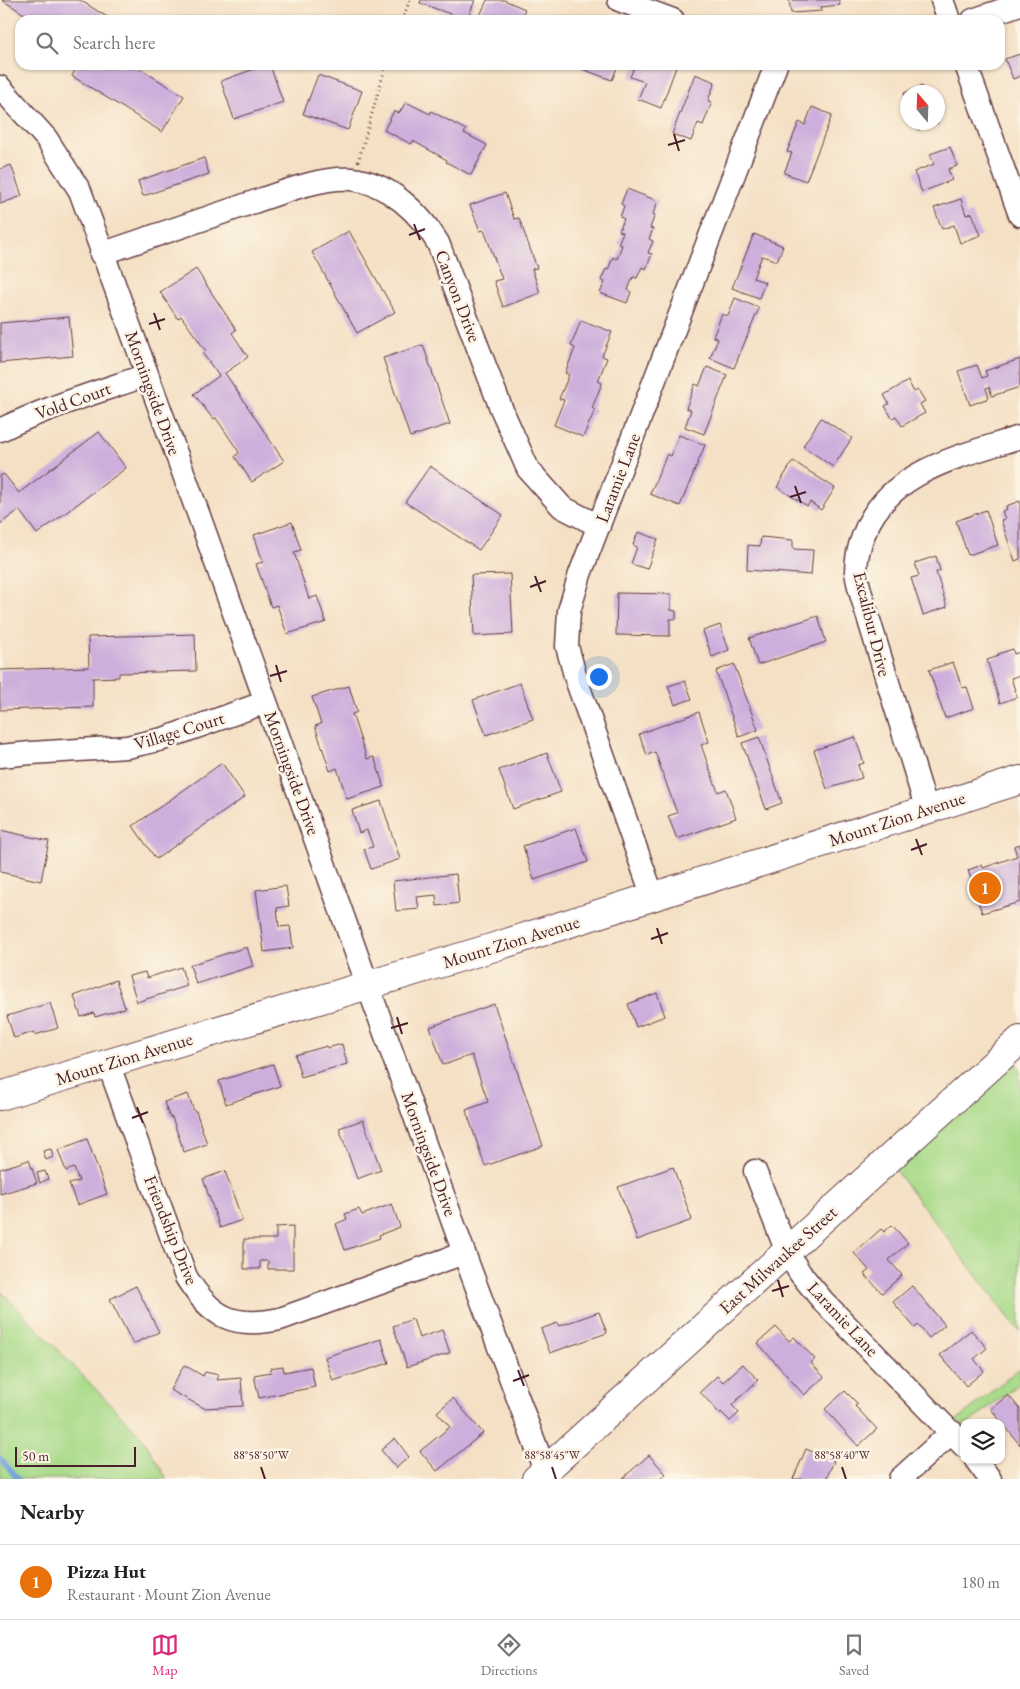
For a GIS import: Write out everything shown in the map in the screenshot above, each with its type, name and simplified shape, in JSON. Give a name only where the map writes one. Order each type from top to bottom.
[{"type":"main road","name":"Mount Zion Avenue","points":[[0,1096],[368,986],[1020,780]]},
{"type":"main road","name":"East Milwaukee Street","points":[[543,1476],[1020,1040]]},
{"type":"street","points":[[619,0],[659,15]]},
{"type":"street","points":[[942,0],[947,15]]},
{"type":"street","points":[[988,15],[1020,4]]},
{"type":"street","name":"Laramie Lane","points":[[654,897],[576,679],[567,646],[569,611],[580,574],[774,70]]},
{"type":"street","points":[[968,70],[1020,215]]},
{"type":"street","name":"Morningside Drive","points":[[0,87],[46,138],[80,191],[101,254],[266,702],[543,1476]]},
{"type":"street","name":"Canyon Drive","points":[[101,254],[322,181],[353,179],[380,187],[412,210],[432,232],[438,243],[501,408],[528,470],[562,507],[599,526]]},
{"type":"street","name":"Vold Court","points":[[0,430],[16,422],[147,375]]},
{"type":"street","name":"Excalibur Drive","points":[[927,810],[860,594],[856,572],[857,557],[862,538],[872,516],[878,507],[903,483],[915,475],[940,464],[1020,436]]},
{"type":"street","name":"Village Court","points":[[0,756],[127,747],[163,739],[266,702]]},
{"type":"street","name":"Friendship Drive","points":[[108,1063],[186,1277],[196,1294],[218,1314],[236,1321],[250,1323],[280,1319],[464,1253]]},
{"type":"street","name":"Laramie Lane","points":[[755,1171],[787,1252],[800,1273],[823,1301],[958,1439]]},
{"type":"street","points":[[900,1479],[958,1439]]},
{"type":"street","points":[[979,1464],[990,1479]]},
{"type":"path","points":[[404,15],[410,0]]},
{"type":"path","points":[[353,179],[385,70]]},
{"type":"green space","points":[[1014,1061],[1020,1071],[1020,1332],[894,1169]]},
{"type":"green space","points":[[0,1290],[142,1437],[167,1479],[0,1479]]},
{"type":"green space","points":[[1020,1368],[1020,1383],[974,1419],[960,1419],[960,1423],[957,1420]]},
{"type":"building","points":[[2,0],[80,0],[104,15],[26,15]]},
{"type":"building","points":[[421,0],[475,0],[469,15],[453,15],[420,3]]},
{"type":"building","points":[[487,0],[504,0],[525,9],[522,15],[480,15]]},
{"type":"building","points":[[789,0],[839,0],[840,5],[821,7],[822,11],[791,13]]},
{"type":"building","points":[[1020,54],[1020,76],[1013,79],[1005,59]]},
{"type":"building","points":[[75,70],[142,70],[184,96],[162,132],[72,76]]},
{"type":"building","points":[[251,70],[272,70],[283,102],[234,119],[221,81]]},
{"type":"building","points":[[585,70],[616,70],[612,80]]},
{"type":"building","points":[[633,70],[675,70],[661,108],[638,99],[645,82],[630,77]]},
{"type":"building","points":[[695,74],[715,82],[708,101],[712,102],[703,125],[698,123],[691,141],[672,134]]},
{"type":"building","points":[[318,75],[362,91],[348,130],[303,114]]},
{"type":"building","points":[[406,102],[430,114],[431,111],[466,130],[464,133],[487,145],[471,175],[413,141],[411,144],[384,130],[394,111],[399,113]]},
{"type":"building","points":[[812,107],[832,115],[806,181],[784,173],[792,153],[787,152],[799,122],[805,125]]},
{"type":"building","points":[[950,147],[957,166],[948,169],[952,180],[922,192],[914,172],[934,164],[930,154]]},
{"type":"building","points":[[204,158],[209,174],[143,196],[138,181]]},
{"type":"building","points":[[11,165],[22,196],[0,204],[0,169]]},
{"type":"building","points":[[627,189],[658,201],[650,228],[653,229],[649,239],[653,241],[648,253],[652,254],[646,269],[642,267],[637,278],[633,277],[628,290],[631,292],[627,303],[600,293],[605,282],[601,280],[606,269],[608,270],[613,257],[617,259],[622,245],[618,244],[623,232],[619,231],[624,219],[620,217],[624,206],[621,204]]},
{"type":"building","points":[[505,193],[514,219],[519,218],[537,268],[532,269],[540,293],[503,307],[494,281],[502,279],[484,230],[480,231],[470,205]]},
{"type":"building","points":[[961,199],[966,215],[972,213],[981,235],[960,243],[954,225],[942,229],[934,208]]},
{"type":"building","points":[[349,231],[395,312],[357,333],[312,252]]},
{"type":"building","points":[[754,234],[783,246],[777,261],[762,256],[753,278],[765,282],[759,298],[732,288]]},
{"type":"building","points":[[196,269],[236,330],[232,333],[248,357],[225,373],[284,461],[252,482],[235,457],[239,452],[216,418],[213,419],[194,394],[219,376],[203,354],[206,351],[181,316],[178,319],[160,292]]},
{"type":"building","points":[[735,298],[759,308],[734,368],[710,358],[718,339],[713,337],[722,314],[728,316]]},
{"type":"building","points":[[69,317],[73,356],[0,363],[0,323]]},
{"type":"building","points":[[581,320],[612,332],[602,356],[607,358],[598,381],[602,383],[592,408],[595,410],[583,437],[554,425],[564,400],[559,399],[569,375],[565,373],[575,348],[571,346]]},
{"type":"building","points":[[423,345],[450,424],[410,437],[383,358]]},
{"type":"building","points":[[1020,359],[1020,387],[992,396],[989,387],[986,388],[989,398],[970,405],[958,371],[977,365],[982,378],[987,376],[985,371]]},
{"type":"building","points":[[707,367],[727,375],[704,434],[685,427],[691,410],[686,408],[695,384],[699,386]]},
{"type":"building","points":[[908,381],[914,392],[918,390],[925,401],[920,404],[925,413],[902,426],[896,416],[892,418],[885,406],[889,404],[884,395]]},
{"type":"building","points":[[821,418],[852,438],[833,467],[803,446]]},
{"type":"building","points":[[99,432],[126,468],[37,534],[19,510],[0,524],[0,476],[4,474],[19,493]]},
{"type":"building","points":[[679,435],[705,445],[680,506],[650,494],[667,454],[671,456]]},
{"type":"building","points":[[793,461],[835,488],[821,510],[810,502],[807,506],[777,487]]},
{"type":"building","points":[[430,466],[503,515],[479,550],[405,502]]},
{"type":"building","points":[[1020,501],[1020,559],[1015,561],[1001,520],[1005,519],[1002,511],[1007,509],[1006,506]]},
{"type":"building","points":[[986,510],[998,545],[968,555],[956,521]]},
{"type":"building","points":[[292,522],[301,550],[294,552],[309,599],[317,596],[326,622],[287,634],[277,605],[271,607],[256,564],[263,562],[254,535]]},
{"type":"building","points":[[638,532],[658,539],[647,569],[631,564],[637,547],[633,545]]},
{"type":"building","points":[[761,537],[793,540],[793,549],[813,550],[811,575],[747,570],[748,545],[760,546]]},
{"type":"building","points":[[936,556],[940,571],[936,572],[947,607],[923,615],[911,578],[919,576],[915,563]]},
{"type":"building","points":[[510,574],[513,634],[474,636],[471,575]]},
{"type":"building","points":[[617,593],[671,594],[671,610],[676,611],[676,619],[670,619],[670,636],[616,635]]},
{"type":"building","points":[[818,616],[826,642],[758,665],[749,638]]},
{"type":"building","points":[[720,625],[729,650],[712,657],[703,631]]},
{"type":"building","points":[[195,634],[196,671],[119,673],[119,677],[93,678],[93,707],[0,710],[0,670],[89,667],[88,637]]},
{"type":"building","points":[[1013,649],[1014,654],[1020,652],[1020,675],[1011,678],[1017,697],[1000,703],[987,660]]},
{"type":"building","points":[[953,662],[962,688],[967,687],[974,708],[945,718],[929,670]]},
{"type":"building","points":[[734,664],[758,730],[739,737],[716,671]]},
{"type":"building","points":[[685,681],[692,699],[675,705],[668,686]]},
{"type":"building","points":[[520,683],[533,719],[486,735],[473,700]]},
{"type":"building","points":[[349,686],[357,712],[352,714],[367,759],[374,757],[384,787],[347,799],[337,768],[330,771],[315,726],[321,724],[312,697]]},
{"type":"building","points":[[699,712],[709,742],[701,745],[718,792],[726,789],[736,818],[677,839],[668,816],[677,813],[655,752],[647,755],[639,734]]},
{"type":"building","points":[[759,737],[782,803],[766,809],[742,743]]},
{"type":"building","points":[[855,737],[864,763],[858,765],[862,778],[827,789],[814,750]]},
{"type":"building","points":[[547,753],[561,792],[513,809],[499,770]]},
{"type":"building","points":[[222,763],[245,797],[156,859],[133,826]]},
{"type":"building","points":[[381,801],[400,859],[371,869],[364,849],[373,847],[367,830],[359,833],[352,810]]},
{"type":"building","points":[[576,828],[588,862],[534,880],[523,846]]},
{"type":"building","points":[[0,830],[49,841],[41,881],[0,872]]},
{"type":"building","points":[[1020,844],[1020,902],[982,913],[968,870],[982,865],[983,868],[1017,856],[1014,846]]},
{"type":"building","points":[[456,874],[459,903],[437,906],[436,895],[417,897],[419,909],[396,911],[393,881]]},
{"type":"building","points":[[286,886],[289,906],[277,908],[279,927],[290,926],[293,948],[264,952],[256,890]]},
{"type":"building","points":[[247,947],[253,966],[196,984],[190,965]]},
{"type":"building","points":[[181,967],[187,986],[137,1002],[129,976],[145,972],[147,978]]},
{"type":"building","points":[[116,980],[125,1008],[95,1017],[94,1013],[81,1017],[74,996]]},
{"type":"building","points":[[657,993],[665,1016],[636,1027],[628,1004]]},
{"type":"building","points":[[50,1003],[58,1028],[35,1035],[34,1032],[14,1038],[7,1016]]},
{"type":"building","points":[[494,1004],[543,1146],[485,1166],[466,1110],[488,1102],[472,1055],[443,1065],[430,1027]]},
{"type":"building","points":[[342,1044],[347,1064],[301,1077],[295,1055]]},
{"type":"building","points":[[273,1064],[280,1086],[226,1104],[219,1081]]},
{"type":"building","points":[[188,1094],[207,1144],[184,1152],[172,1117],[170,1118],[164,1102]]},
{"type":"building","points":[[363,1120],[381,1170],[357,1179],[339,1128]]},
{"type":"building","points":[[87,1139],[107,1194],[77,1205],[69,1184],[79,1181],[74,1168],[66,1171],[58,1150]]},
{"type":"building","points":[[51,1149],[53,1157],[46,1160],[43,1151]]},
{"type":"building","points":[[29,1160],[37,1183],[0,1194],[0,1169]]},
{"type":"building","points":[[673,1167],[692,1220],[637,1240],[618,1187]]},
{"type":"building","points":[[45,1171],[48,1179],[40,1183],[37,1173]]},
{"type":"building","points":[[225,1171],[242,1220],[220,1228],[203,1179]]},
{"type":"building","points":[[392,1204],[400,1227],[379,1235],[380,1238],[345,1250],[336,1224],[347,1219],[345,1214],[359,1209],[362,1215]]},
{"type":"building","points":[[892,1225],[908,1243],[889,1260],[902,1275],[882,1293],[864,1274],[869,1270],[854,1253],[881,1229],[884,1232]]},
{"type":"building","points":[[293,1226],[293,1269],[268,1269],[268,1261],[260,1261],[260,1269],[244,1269],[244,1239],[276,1239],[276,1227]]},
{"type":"building","points":[[136,1286],[159,1332],[133,1344],[110,1299]]},
{"type":"building","points":[[912,1286],[945,1325],[929,1338],[918,1325],[915,1328],[893,1302]]},
{"type":"building","points":[[599,1312],[607,1333],[550,1353],[541,1329],[557,1323],[559,1326]]},
{"type":"building","points":[[413,1319],[419,1338],[442,1330],[450,1353],[407,1367],[393,1326]]},
{"type":"building","points":[[776,1327],[789,1341],[794,1337],[815,1359],[811,1363],[824,1377],[804,1395],[758,1343]]},
{"type":"building","points":[[971,1330],[987,1348],[974,1359],[984,1371],[966,1386],[940,1355]]},
{"type":"building","points":[[381,1339],[389,1363],[333,1381],[325,1357]]},
{"type":"building","points":[[743,1364],[758,1380],[732,1405],[739,1413],[730,1421],[721,1412],[720,1414],[700,1392],[717,1376],[723,1382]]},
{"type":"building","points":[[184,1365],[203,1376],[205,1372],[219,1375],[217,1380],[241,1378],[243,1406],[204,1408],[170,1390]]},
{"type":"building","points":[[283,1366],[284,1372],[311,1367],[315,1387],[259,1398],[254,1375],[271,1372],[270,1368]]},
{"type":"building","points":[[845,1391],[858,1404],[855,1406],[877,1429],[858,1446],[825,1409]]},
{"type":"building","points":[[1008,1395],[1020,1409],[1020,1445],[1005,1426],[1005,1419],[999,1419],[991,1409]]},
{"type":"building","points":[[453,1398],[483,1433],[437,1471],[420,1451],[450,1427],[437,1412]]},
{"type":"building","points":[[395,1438],[409,1457],[396,1468],[381,1450]]},
{"type":"building","points":[[806,1449],[834,1461],[826,1479],[793,1479]]},
{"type":"building","points":[[649,1455],[666,1474],[660,1479],[622,1479]]},
{"type":"waterway","points":[[0,1458],[18,1479]]},
{"type":"place","name":"Pizza Hut","points":[[985,888]]}]
